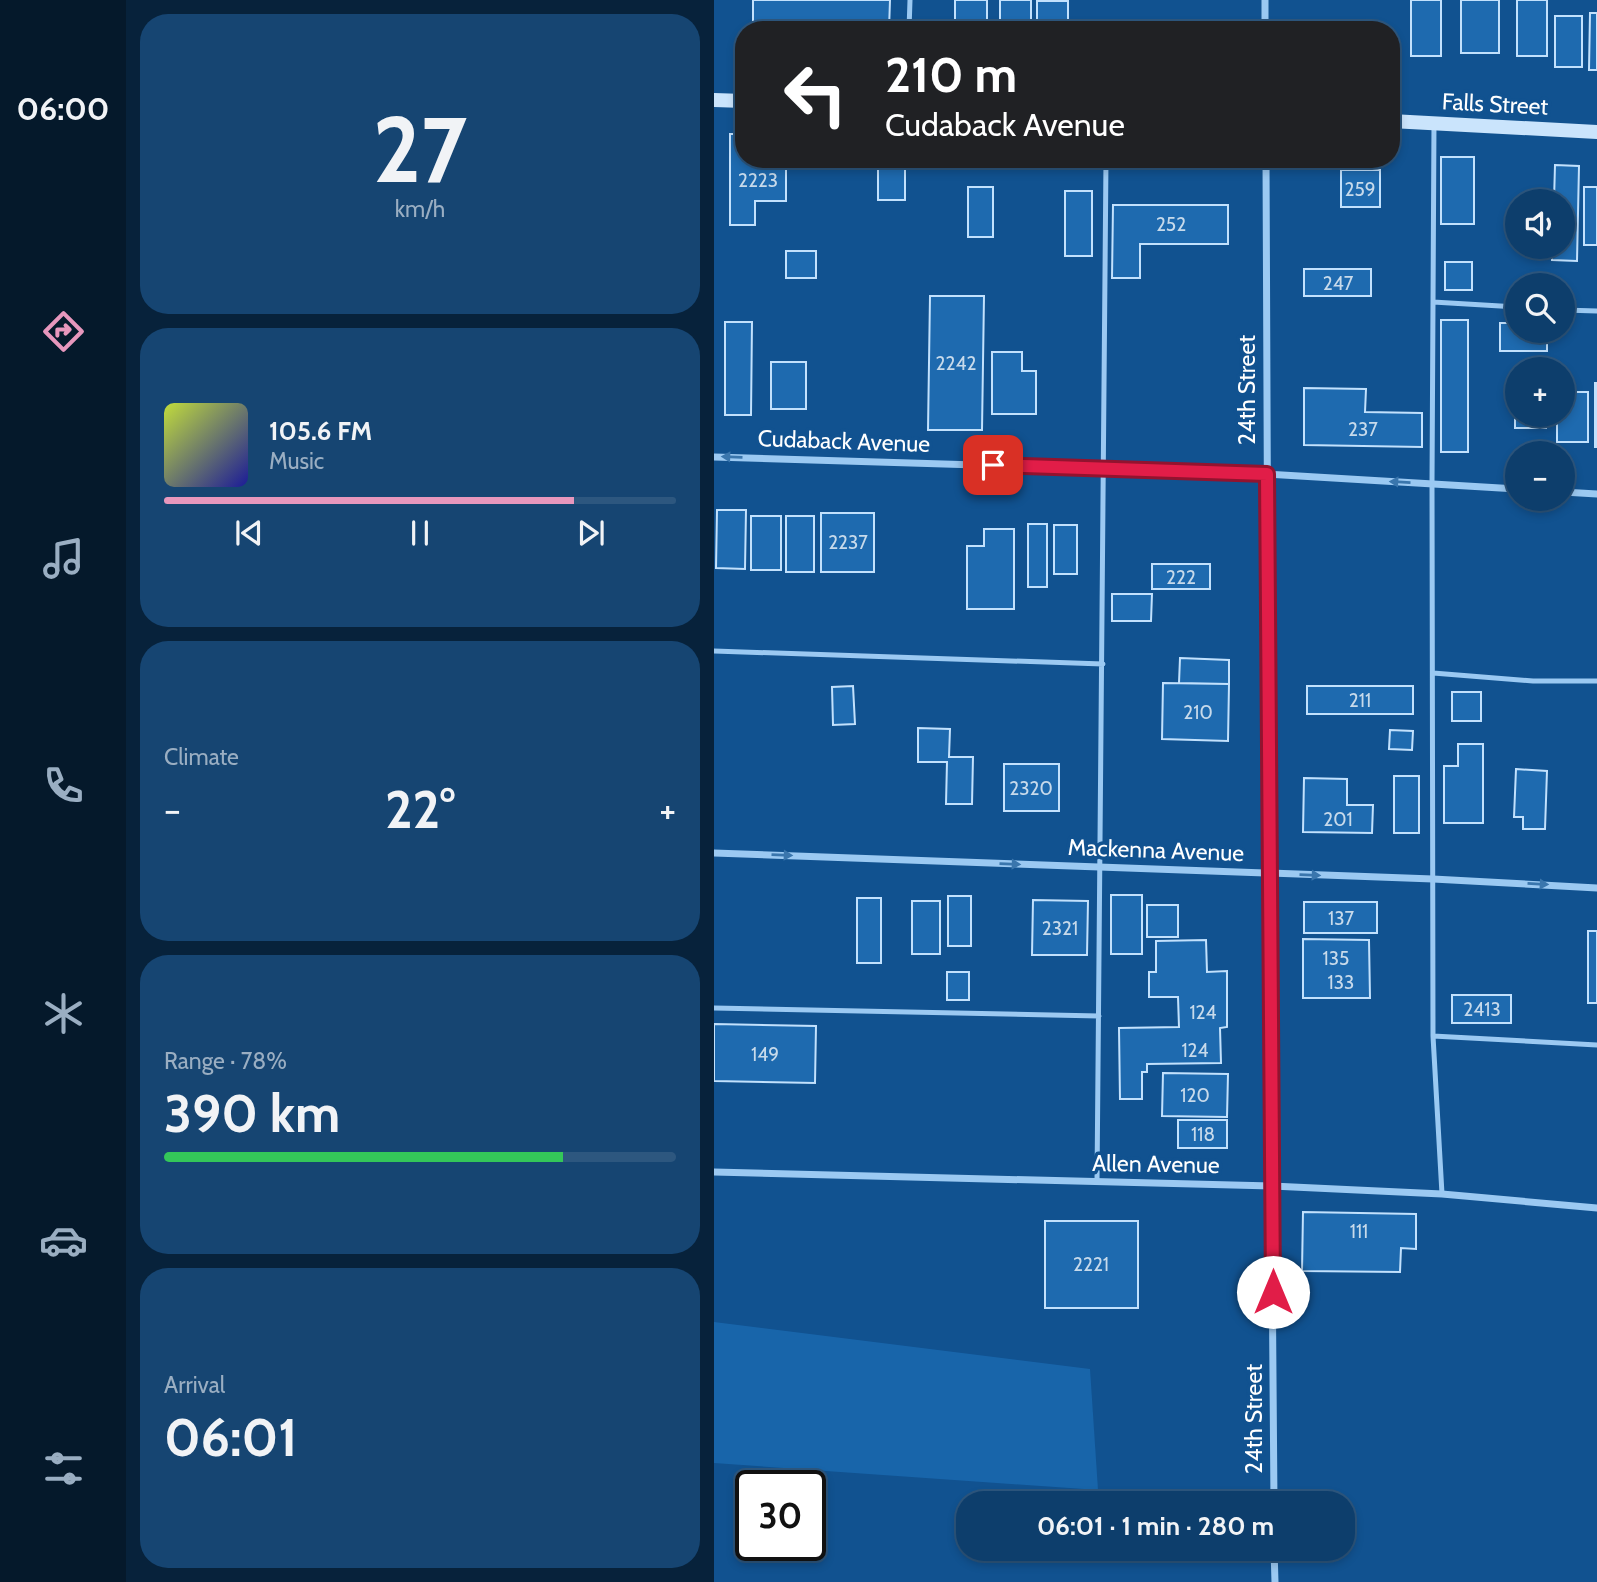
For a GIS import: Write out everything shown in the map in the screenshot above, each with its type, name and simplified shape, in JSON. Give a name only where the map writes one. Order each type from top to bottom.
[{"type":"street","points":[[1265,0],[1265,21]]},
{"type":"street","points":[[714,100],[735,101]]},
{"type":"street","name":"Falls Street","points":[[1400,121],[1597,132]]},
{"type":"street","name":"24th Street","points":[[1266,168],[1274,1491]]},
{"type":"street","name":"Cudaback Avenue","points":[[714,457],[1267,474],[1505,488]]},
{"type":"street","points":[[1575,493],[1597,494]]},
{"type":"street","name":"Mackenna Avenue","points":[[714,853],[1433,879],[1597,888]]},
{"type":"street","name":"Allen Avenue","points":[[714,1172],[1272,1186],[1443,1194],[1597,1208]]},
{"type":"street","points":[[1275,1561],[1275,1582]]},
{"type":"lane","points":[[909,21],[910,0]]},
{"type":"lane","points":[[1434,123],[1433,1035],[1443,1194]]},
{"type":"lane","points":[[1097,1182],[1106,168]]},
{"type":"lane","points":[[1433,302],[1505,306]]},
{"type":"lane","points":[[1575,311],[1597,312]]},
{"type":"lane","points":[[714,651],[1103,664]]},
{"type":"lane","points":[[1433,673],[1534,681],[1597,681]]},
{"type":"lane","points":[[714,1008],[1099,1016]]},
{"type":"lane","points":[[1433,1035],[1597,1045]]},
{"type":"shaded area","points":[[714,1322],[1090,1369],[1098,1490],[714,1463]]},
{"type":"building","points":[[753,0],[890,0],[889,21],[753,21]]},
{"type":"building","points":[[955,0],[987,0],[987,21],[955,21]]},
{"type":"building","points":[[1000,0],[1031,0],[1031,21],[1000,21]]},
{"type":"building","points":[[1411,0],[1441,0],[1441,56],[1411,56]]},
{"type":"building","points":[[1461,0],[1499,0],[1499,53],[1461,53]]},
{"type":"building","points":[[1517,0],[1547,0],[1547,56],[1517,56]]},
{"type":"building","points":[[1037,1],[1068,1],[1068,21],[1037,21]]},
{"type":"building","points":[[1590,13],[1597,13],[1597,70],[1589,70]]},
{"type":"building","points":[[1555,16],[1582,16],[1582,67],[1555,67]]},
{"type":"building","points":[[730,134],[735,134],[735,168],[786,168],[786,201],[755,201],[755,225],[730,225]]},
{"type":"building","points":[[1441,157],[1474,157],[1474,224],[1441,224]]},
{"type":"building","points":[[1555,165],[1579,166],[1577,261],[1552,260],[1575,259],[1575,189],[1554,189]]},
{"type":"building","points":[[878,168],[905,168],[905,200],[878,200]]},
{"type":"building","points":[[1341,170],[1380,170],[1380,207],[1341,207]]},
{"type":"building","points":[[968,187],[993,187],[993,237],[968,237]]},
{"type":"building","points":[[1584,187],[1597,187],[1597,245],[1584,245]]},
{"type":"building","points":[[1065,191],[1092,191],[1092,256],[1065,256]]},
{"type":"building","points":[[1113,205],[1228,205],[1228,244],[1140,244],[1140,278],[1112,278]]},
{"type":"building","points":[[786,251],[816,251],[816,278],[786,278]]},
{"type":"building","points":[[1445,262],[1472,262],[1472,290],[1445,290]]},
{"type":"building","points":[[1304,269],[1371,269],[1371,296],[1304,296]]},
{"type":"building","points":[[930,296],[984,296],[982,430],[928,430]]},
{"type":"building","points":[[1441,320],[1468,320],[1468,452],[1441,452]]},
{"type":"building","points":[[725,322],[752,322],[751,415],[725,415]]},
{"type":"building","points":[[1500,323],[1505,323],[1505,343],[1547,343],[1547,351],[1500,351]]},
{"type":"building","points":[[992,352],[1022,352],[1022,371],[1036,371],[1036,414],[992,414]]},
{"type":"building","points":[[771,362],[806,362],[806,409],[771,409]]},
{"type":"building","points":[[1597,383],[1597,447],[1595,447]]},
{"type":"building","points":[[1304,388],[1366,389],[1365,412],[1422,413],[1422,447],[1304,445]]},
{"type":"building","points":[[1575,392],[1588,392],[1588,442],[1557,441],[1557,427],[1575,427]]},
{"type":"building","points":[[1515,427],[1546,427],[1546,428]]},
{"type":"building","points":[[717,510],[746,510],[745,569],[716,568]]},
{"type":"building","points":[[821,513],[874,513],[874,572],[821,572]]},
{"type":"building","points":[[751,516],[781,516],[781,570],[751,570]]},
{"type":"building","points":[[786,516],[814,516],[814,572],[786,572]]},
{"type":"building","points":[[1028,524],[1047,524],[1047,587],[1028,587]]},
{"type":"building","points":[[1054,525],[1077,525],[1077,574],[1054,574]]},
{"type":"building","points":[[984,529],[1014,529],[1014,609],[967,609],[967,546],[984,546]]},
{"type":"building","points":[[1152,564],[1210,564],[1210,589],[1152,589]]},
{"type":"building","points":[[1112,594],[1152,594],[1151,621],[1112,621]]},
{"type":"building","points":[[1180,658],[1229,660],[1229,684],[1179,683]]},
{"type":"building","points":[[1163,683],[1229,684],[1228,741],[1162,739]]},
{"type":"building","points":[[853,686],[855,724],[833,725],[832,687]]},
{"type":"building","points":[[1307,686],[1413,686],[1413,714],[1307,714]]},
{"type":"building","points":[[1452,692],[1481,692],[1481,721],[1452,721]]},
{"type":"building","points":[[918,728],[950,729],[949,757],[973,757],[972,804],[946,804],[947,762],[918,762]]},
{"type":"building","points":[[1390,730],[1413,731],[1412,750],[1389,749]]},
{"type":"building","points":[[1458,744],[1483,744],[1483,823],[1444,823],[1444,766],[1458,766]]},
{"type":"building","points":[[1004,764],[1059,764],[1059,811],[1004,811]]},
{"type":"building","points":[[1516,769],[1547,771],[1545,829],[1523,829],[1523,817],[1514,817]]},
{"type":"building","points":[[1394,776],[1419,776],[1419,833],[1394,833]]},
{"type":"building","points":[[1304,778],[1347,779],[1347,805],[1373,805],[1372,833],[1303,832]]},
{"type":"building","points":[[1111,895],[1142,895],[1142,954],[1111,954]]},
{"type":"building","points":[[948,896],[971,896],[971,946],[948,946]]},
{"type":"building","points":[[857,898],[881,898],[881,963],[857,963]]},
{"type":"building","points":[[1033,900],[1088,901],[1087,955],[1032,955]]},
{"type":"building","points":[[912,901],[940,901],[940,954],[912,954]]},
{"type":"building","points":[[1304,902],[1377,902],[1377,933],[1304,933]]},
{"type":"building","points":[[1147,905],[1178,905],[1178,937],[1147,937]]},
{"type":"building","points":[[1588,931],[1597,931],[1597,1003],[1588,1003]]},
{"type":"building","points":[[1303,939],[1369,940],[1370,998],[1303,998]]},
{"type":"building","points":[[1206,940],[1207,972],[1227,971],[1227,1027],[1220,1028],[1221,1063],[1147,1064],[1147,1072],[1142,1072],[1142,1099],[1120,1099],[1119,1028],[1179,1027],[1178,997],[1149,997],[1149,972],[1156,972],[1156,941]]},
{"type":"building","points":[[947,972],[969,972],[969,1000],[947,1000]]},
{"type":"building","points":[[1452,995],[1511,995],[1511,1023],[1452,1023]]},
{"type":"building","points":[[714,1024],[816,1026],[815,1083],[714,1081]]},
{"type":"building","points":[[1163,1073],[1228,1074],[1227,1117],[1162,1116]]},
{"type":"building","points":[[1178,1120],[1227,1120],[1227,1148],[1178,1148]]},
{"type":"building","points":[[1303,1212],[1416,1214],[1416,1249],[1401,1248],[1400,1272],[1302,1271]]},
{"type":"building","points":[[1045,1221],[1138,1221],[1138,1308],[1045,1308]]},
{"type":"route","points":[[993,465],[1267,474],[1273,1292]]}]
